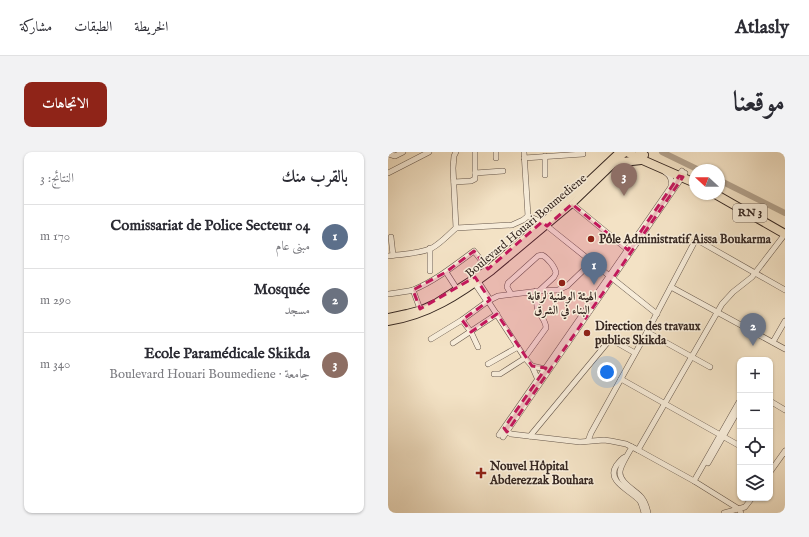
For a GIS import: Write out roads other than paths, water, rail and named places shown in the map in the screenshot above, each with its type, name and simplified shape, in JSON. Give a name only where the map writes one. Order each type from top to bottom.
[{"type":"highway","points":[[626,152],[641,155],[682,174],[689,179]]},
{"type":"highway","points":[[614,158],[641,155],[661,168],[689,176]]},
{"type":"highway","name":"RN 3","points":[[725,194],[785,228]]},
{"type":"highway","name":"RN 3","points":[[725,200],[785,234]]},
{"type":"main road","name":"Boulevard Houari Boumediene","points":[[388,322],[433,309],[450,300],[544,224],[572,204],[619,152]]},
{"type":"main road","name":"Boulevard Houari Boumediene","points":[[388,317],[407,313],[435,303],[457,289],[492,272],[614,158],[626,152]]},
{"type":"street","points":[[388,153],[395,156],[402,152]]},
{"type":"street","points":[[388,173],[429,152]]},
{"type":"street","points":[[456,152],[454,156],[453,168],[456,228]]},
{"type":"street","points":[[454,182],[471,181],[475,179],[474,152]]},
{"type":"street","points":[[528,216],[524,155],[545,156],[583,154]]},
{"type":"street","points":[[545,156],[546,175]]},
{"type":"street","points":[[661,168],[669,175],[671,179],[671,188]]},
{"type":"street","points":[[475,172],[503,171]]},
{"type":"street","points":[[501,436],[545,369],[682,174]]},
{"type":"street","points":[[505,430],[682,174]]},
{"type":"street","points":[[572,204],[628,250]]},
{"type":"street","points":[[528,216],[544,224],[657,314]]},
{"type":"street","points":[[391,237],[390,256],[416,253],[439,243],[456,228],[512,225],[528,216]]},
{"type":"street","points":[[638,450],[722,304],[755,273],[785,234]]},
{"type":"street","points":[[588,441],[694,243],[699,241],[785,290]]},
{"type":"street","points":[[430,248],[430,271]]},
{"type":"street","points":[[388,294],[413,290],[446,272],[474,251],[488,269]]},
{"type":"street","points":[[511,294],[507,288],[508,283],[538,256],[542,255],[555,269],[556,273],[554,277],[537,291]]},
{"type":"street","points":[[431,339],[498,296],[558,290],[563,288],[592,262]]},
{"type":"street","points":[[446,272],[457,289]]},
{"type":"street","points":[[475,280],[486,300],[532,366],[538,380]]},
{"type":"street","points":[[671,287],[785,349]]},
{"type":"street","points":[[413,290],[420,309]]},
{"type":"street","points":[[494,374],[500,374],[525,358],[546,328],[546,324],[539,313],[537,306],[537,291]]},
{"type":"street","points":[[453,343],[497,314]]},
{"type":"street","points":[[462,320],[478,347]]},
{"type":"street","points":[[773,342],[785,321]]},
{"type":"street","points":[[647,332],[710,367]]},
{"type":"street","points":[[530,436],[608,342],[614,341],[635,353]]},
{"type":"street","points":[[488,364],[518,347]]},
{"type":"street","points":[[532,366],[545,369]]},
{"type":"street","points":[[621,379],[737,444]]},
{"type":"street","points":[[773,404],[785,410]]},
{"type":"street","points":[[695,482],[737,409]]},
{"type":"street","points":[[505,430],[511,434],[575,442],[604,440],[618,442],[638,450],[695,482],[740,511]]},
{"type":"street","points":[[632,447],[615,468],[614,473],[618,483],[639,501],[644,513]]},
{"type":"street","points":[[773,464],[785,451]]},
{"type":"street","points":[[625,457],[625,461],[620,471],[620,477],[643,498],[648,513]]},
{"type":"street","points":[[724,513],[740,511],[750,501]]},
{"type":"waterway","points":[[662,152],[689,165]]},
{"type":"waterway","points":[[725,183],[785,213]]},
{"type":"place","name":"Ecole Paramédicale Skikda","points":[[624,196]]},
{"type":"place","name":"Pôle Administratif Aissa Boukarma","points":[[591,239]]},
{"type":"place","name":"الهيئة الوطنية لرقابة البناء في الشرق","points":[[562,283]]},
{"type":"place","name":"Comissariat de Police Secteur 04","points":[[594,285]]},
{"type":"place","name":"Direction des travaux publics Skikda","points":[[587,333]]},
{"type":"place","name":"Mosquée","points":[[753,346]]},
{"type":"place","name":"Nouvel Hôpital Abderezzak Bouhara","points":[[481,473]]}]
